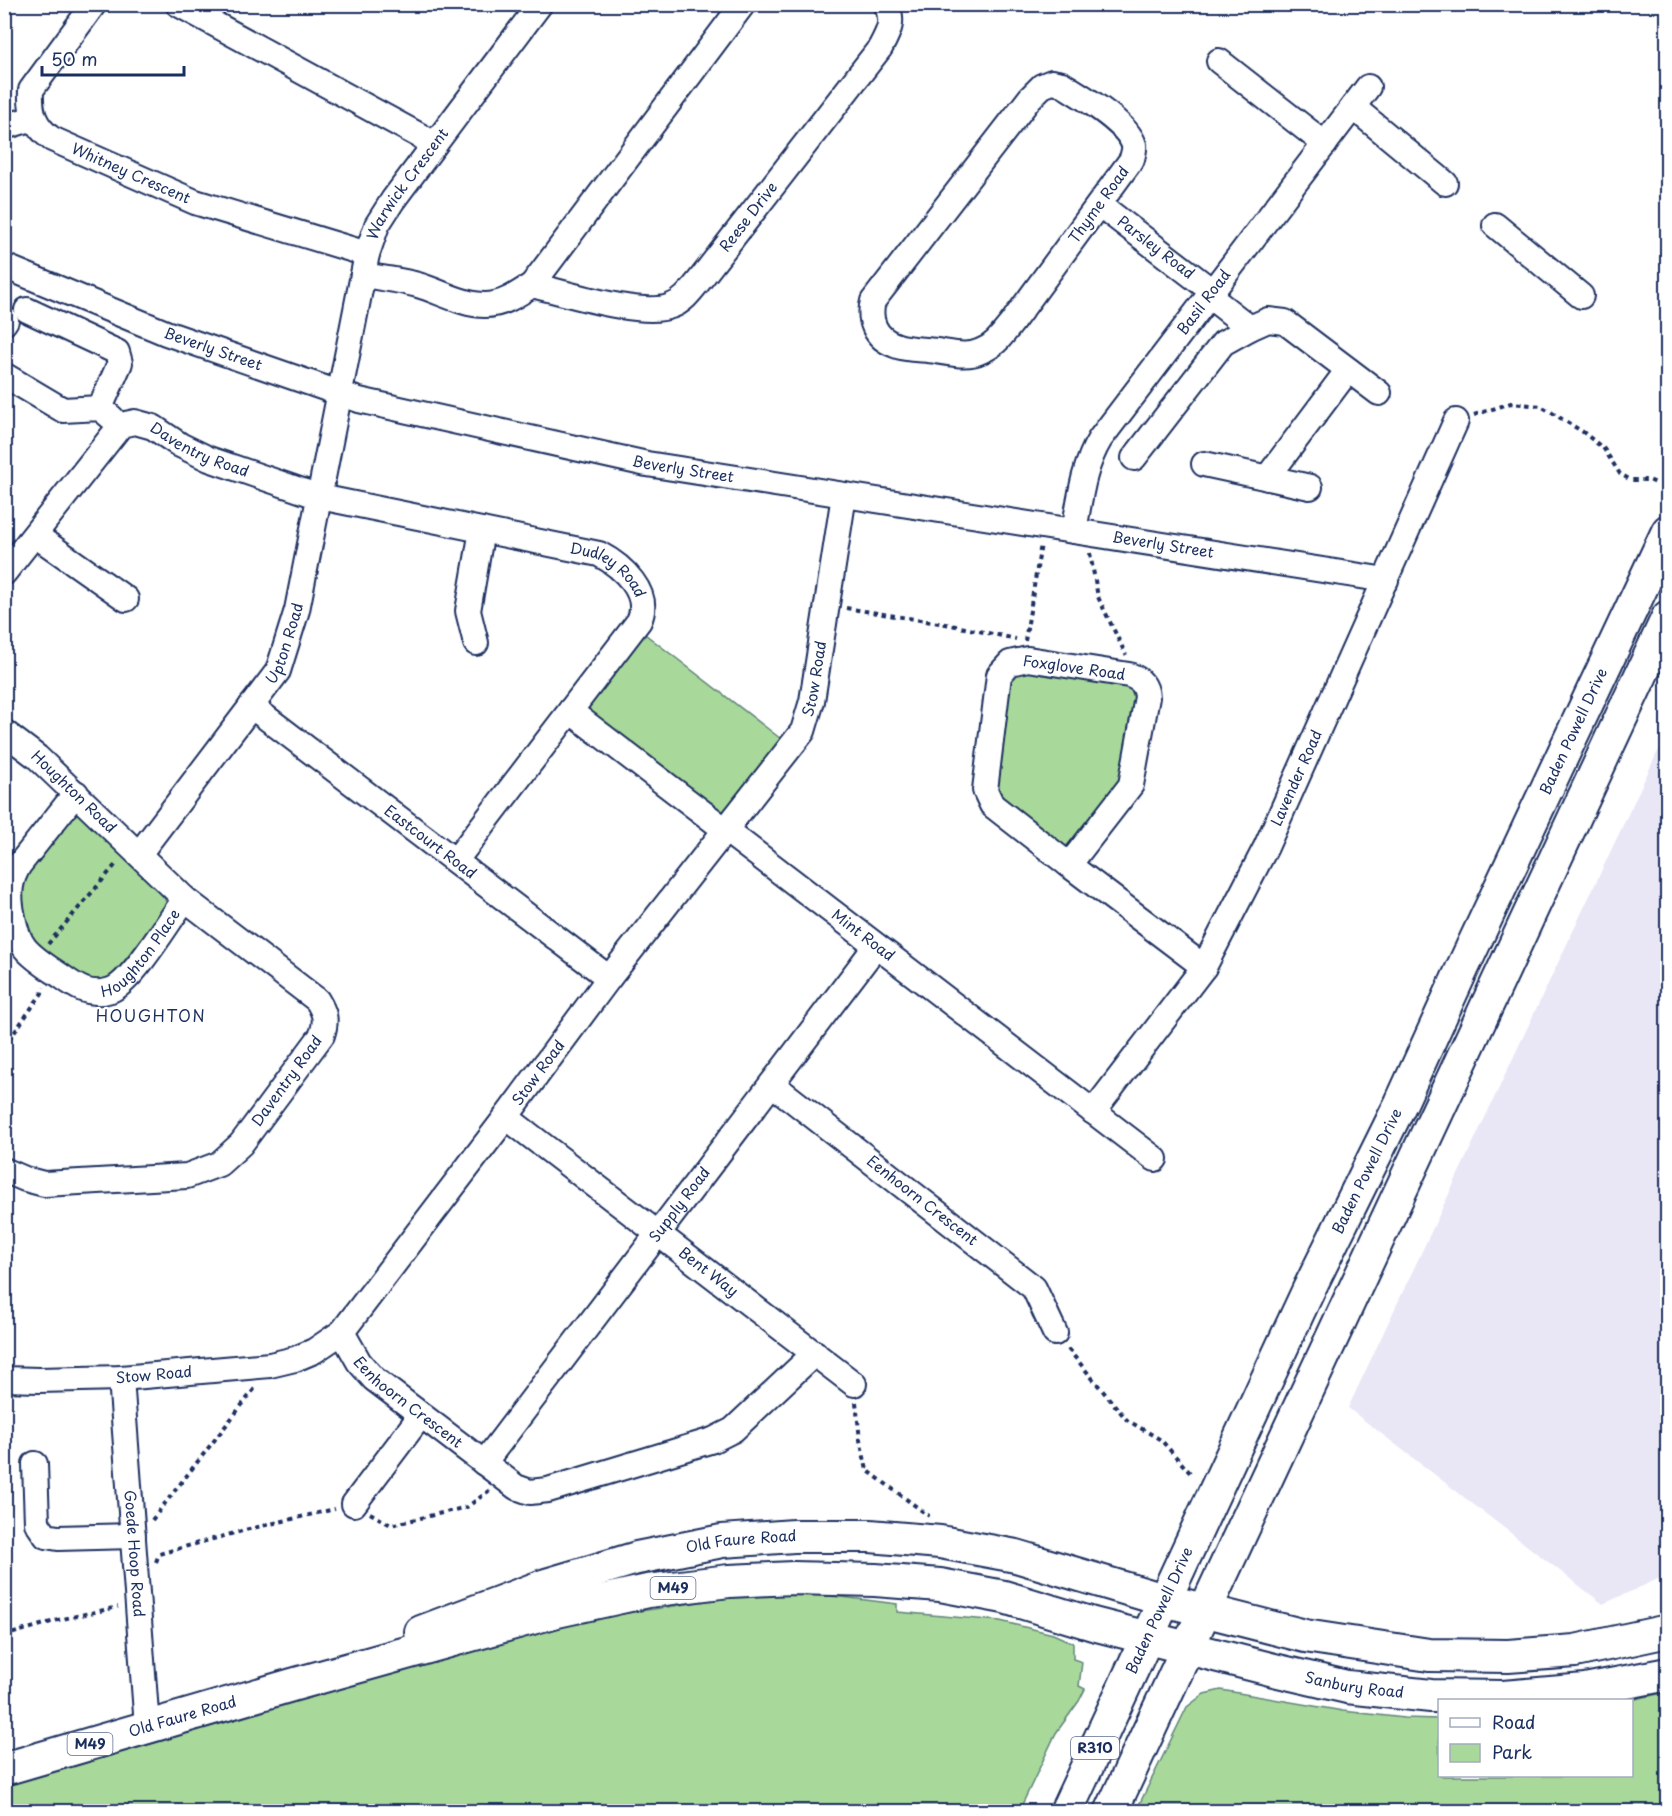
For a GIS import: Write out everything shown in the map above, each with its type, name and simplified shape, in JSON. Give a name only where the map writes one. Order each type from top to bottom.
[{"type":"main road","name":"Baden Powell Drive","points":[[1066,1812],[1309,1289],[1401,1103],[1668,531]]},
{"type":"main road","name":"R310","points":[[1111,1812],[1668,617]]},
{"type":"main road","name":"Old Faure Road","points":[[292,1684],[466,1614],[546,1585],[637,1557],[722,1541],[805,1536],[870,1536],[940,1542],[1016,1556],[1205,1609]]},
{"type":"main road","name":"Old Faure Road","points":[[4,1769],[292,1684],[557,1611],[648,1591],[729,1581],[793,1578],[875,1580],[940,1585],[1004,1597],[1063,1616],[1186,1649]]},
{"type":"main road","points":[[1205,1609],[1305,1636],[1429,1655],[1508,1656],[1575,1650],[1668,1631]]},
{"type":"main road","name":"Sanbury Road","points":[[1186,1649],[1347,1687],[1431,1696],[1503,1697],[1585,1690],[1668,1674]]},
{"type":"street","points":[[4,127],[34,118],[30,107],[31,90],[94,4]]},
{"type":"street","points":[[178,4],[435,144]]},
{"type":"street","points":[[365,264],[475,304],[498,303],[532,285],[743,4]]},
{"type":"street","name":"Reese Drive","points":[[532,285],[625,306],[659,309],[678,303],[699,281],[880,48],[890,29],[891,19],[886,4]]},
{"type":"street","name":"Warwick Crescent","points":[[341,393],[365,264],[377,225],[387,208],[539,5]]},
{"type":"street","points":[[1219,61],[1325,144]]},
{"type":"street","name":"Thyme Road","points":[[1047,83],[1062,84],[1092,104],[1126,132],[1134,146],[1132,159],[1100,205],[1011,324],[992,346],[979,353],[963,355],[894,345],[880,335],[873,326],[870,313],[873,301],[1030,98],[1047,83]]},
{"type":"street","name":"Basil Road","points":[[1083,532],[1085,471],[1100,439],[1368,87]]},
{"type":"street","points":[[1353,107],[1445,183]]},
{"type":"street","name":"Whitney Crescent","points":[[34,118],[41,131],[52,139],[195,202],[365,264]]},
{"type":"street","name":"Parsley Road","points":[[1100,205],[1250,328]]},
{"type":"street","points":[[1495,225],[1581,296]]},
{"type":"street","name":"Beverly Street","points":[[4,266],[166,333],[359,400],[647,464],[1386,580]]},
{"type":"street","points":[[12,318],[117,352],[120,363],[100,408]]},
{"type":"street","points":[[1134,458],[1223,343],[1268,320],[1285,322],[1379,393]]},
{"type":"street","points":[[1267,478],[1348,370]]},
{"type":"street","points":[[4,375],[63,410],[100,408],[121,426],[4,573]]},
{"type":"street","name":"Upton Road","points":[[131,855],[278,671],[297,610],[341,393]]},
{"type":"street","name":"Lavender Road","points":[[1093,1112],[1204,968],[1266,847],[1456,421]]},
{"type":"street","name":"Daventry Road","points":[[121,426],[135,422],[153,427],[180,445],[209,459],[320,497]]},
{"type":"street","points":[[1204,464],[1310,487]]},
{"type":"street","name":"Stow Road","points":[[4,1379],[121,1378],[270,1365],[295,1359],[314,1351],[342,1332],[609,978],[803,731],[812,701],[844,495]]},
{"type":"street","name":"Dudley Road","points":[[320,497],[599,554],[622,570],[641,597],[643,608],[639,621],[456,860]]},
{"type":"street","points":[[476,643],[468,610],[482,530]]},
{"type":"street","points":[[34,535],[126,599]]},
{"type":"street","name":"Foxglove Road","points":[[1069,865],[1131,785],[1147,697],[1143,683],[1129,675],[1024,659],[1010,663],[999,675],[984,782],[987,798],[998,810],[1069,865],[1204,968]]},
{"type":"street","name":"Eastcourt Road","points":[[251,706],[609,978]]},
{"type":"street","name":"Mint Road","points":[[570,711],[1155,1159]]},
{"type":"street","name":"Houghton Road","points":[[4,732],[37,757],[76,793],[131,855]]},
{"type":"street","name":"Houghton Place","points":[[76,793],[19,865],[11,886],[12,909],[21,942],[26,949],[45,959],[78,989],[86,992],[112,990],[126,980],[185,899]]},
{"type":"street","name":"Daventry Road","points":[[4,1170],[44,1184],[187,1176],[213,1166],[231,1155],[242,1144],[322,1035],[326,1022],[324,1011],[317,1000],[131,855]]},
{"type":"street","name":"Supply Road","points":[[484,1463],[876,946]]},
{"type":"street","name":"Eenhoorn Crescent","points":[[772,1084],[1034,1288],[1055,1333]]},
{"type":"street","name":"Bent Way","points":[[506,1117],[854,1384]]},
{"type":"street","name":"Eenhoorn Crescent","points":[[342,1332],[359,1362],[374,1379],[506,1480],[523,1491],[540,1492],[713,1440],[733,1430],[815,1353]]},
{"type":"street","name":"Goede Hoop Road","points":[[121,1378],[147,1727]]},
{"type":"street","points":[[354,1504],[421,1415]]},
{"type":"street","points":[[35,1464],[37,1523],[46,1536],[58,1538],[133,1536]]},
{"type":"path","points":[[1456,421],[1511,403],[1541,406],[1583,432],[1604,449],[1620,474],[1631,480],[1649,480],[1665,487]]},
{"type":"path","points":[[1083,532],[1098,597],[1131,665],[1129,675]]},
{"type":"path","points":[[1023,651],[1042,536]]},
{"type":"path","points":[[827,605],[951,625],[1025,641]]},
{"type":"path","points":[[4,1047],[42,993],[45,959],[131,855]]},
{"type":"path","points":[[1055,1333],[1127,1420],[1161,1440],[1192,1475]]},
{"type":"path","points":[[133,1536],[157,1516],[250,1396],[270,1365]]},
{"type":"path","points":[[854,1384],[860,1440],[867,1470],[930,1517]]},
{"type":"path","points":[[155,1564],[159,1554],[249,1529],[354,1504],[391,1525],[467,1507],[506,1480]]},
{"type":"path","points":[[4,1636],[58,1620],[138,1602]]},
{"type":"shaded area","points":[[1667,742],[1667,1575],[1603,1604],[1348,1408],[1657,753]]},
{"type":"green space","points":[[641,631],[785,742],[725,813],[720,812],[590,715],[588,704]]},
{"type":"green space","points":[[1013,669],[1128,684],[1137,693],[1126,774],[1068,848],[1062,848],[1002,803],[992,779],[1008,679]]},
{"type":"green space","points":[[76,812],[81,812],[161,891],[167,904],[120,976],[93,985],[30,944],[17,888],[18,881]]},
{"type":"green space","points":[[787,1593],[897,1604],[897,1612],[1000,1621],[1053,1634],[1073,1643],[1073,1659],[1082,1662],[1079,1686],[1085,1689],[1056,1733],[1019,1811],[5,1812],[5,1786],[505,1640],[594,1618],[734,1597]]},
{"type":"green space","points":[[1221,1690],[1343,1711],[1404,1718],[1438,1719],[1438,1777],[1633,1777],[1633,1700],[1667,1692],[1667,1811],[1136,1811],[1187,1707],[1204,1694]]},
{"type":"district","name":"HOUGHTON","points":[[151,1016]]}]
